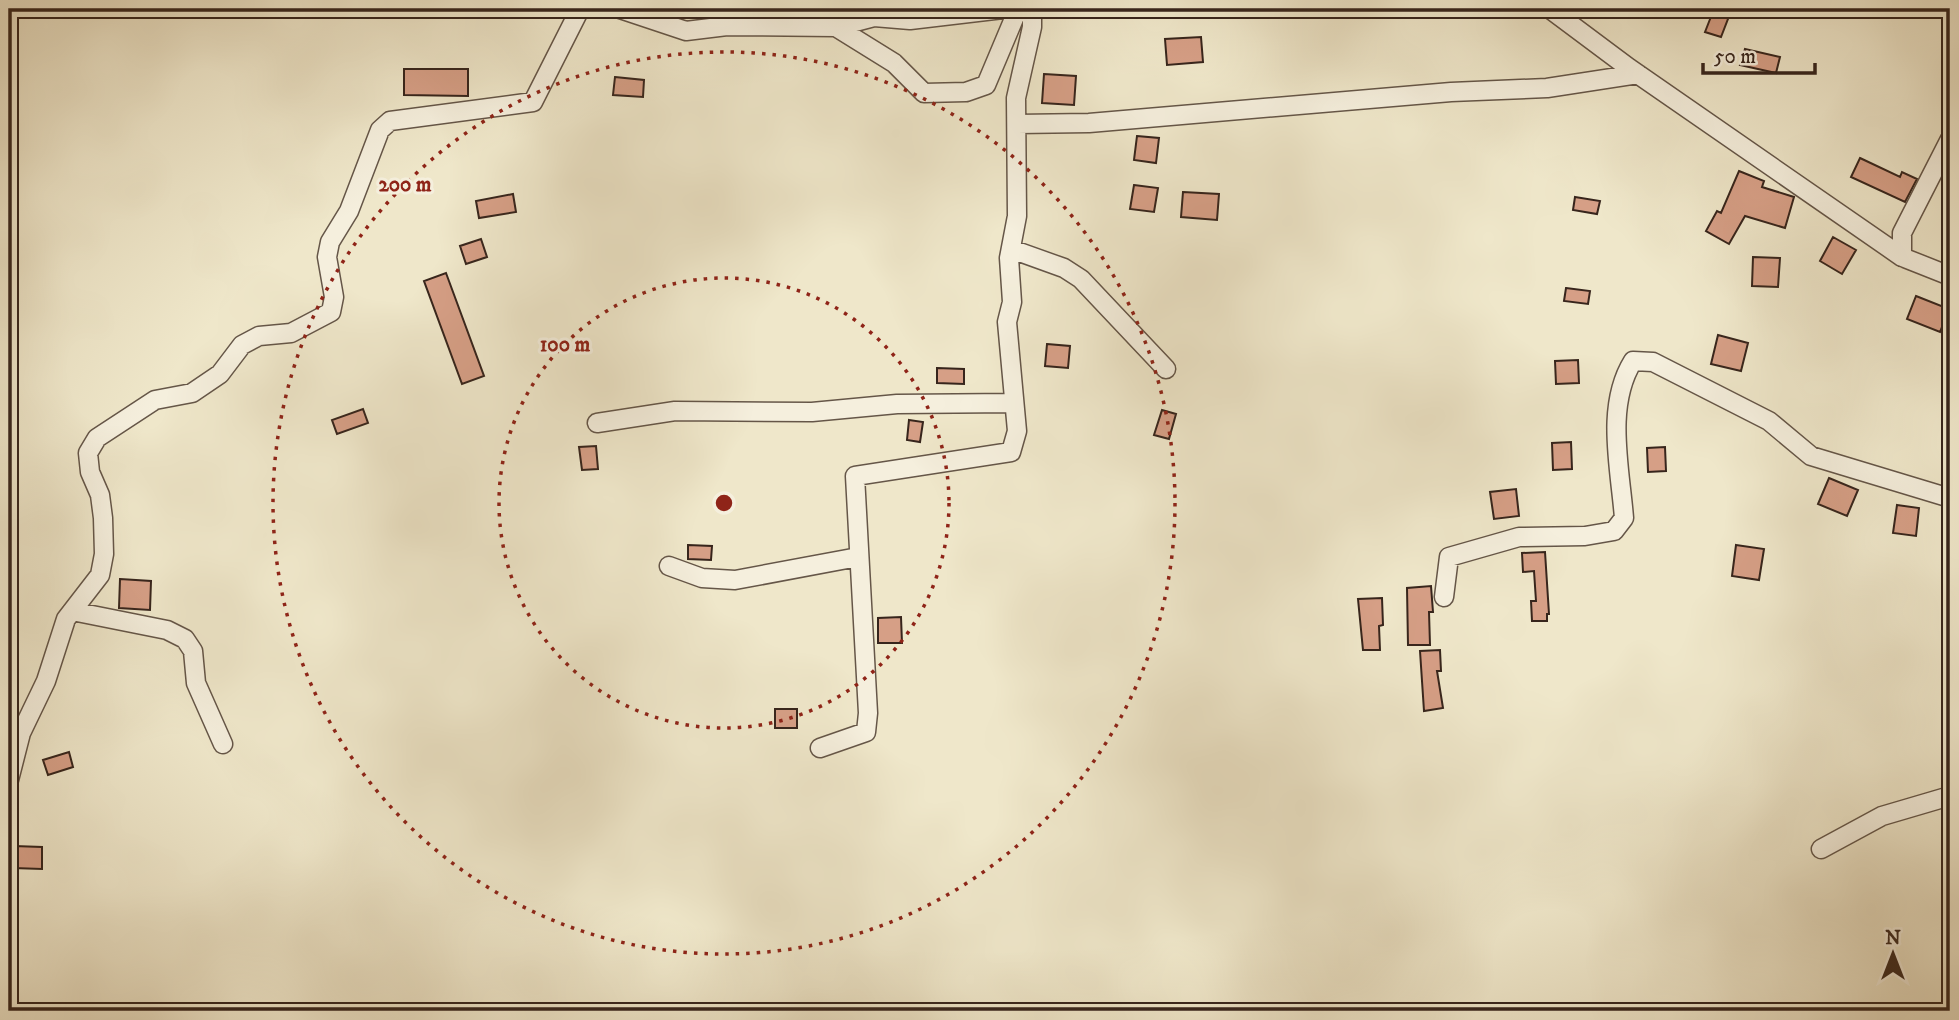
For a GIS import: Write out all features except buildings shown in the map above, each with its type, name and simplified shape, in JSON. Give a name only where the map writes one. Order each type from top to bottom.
[{"type":"street","points":[[9,780],[21,733],[46,681],[66,619],[100,575],[104,554],[100,495],[90,472],[88,453],[97,438],[155,400],[192,393],[220,374],[242,345],[259,336],[291,333],[331,312],[334,297],[327,257],[330,242],[349,211],[380,130],[390,121],[533,102],[580,9]]},
{"type":"street","points":[[620,9],[686,31],[727,26],[836,27],[874,17],[910,20],[1003,9]]},
{"type":"street","points":[[836,27],[894,63],[924,93],[966,92],[986,85],[1018,9]]},
{"type":"street","points":[[820,748],[866,732],[868,713],[855,476],[1011,452],[1017,431],[1007,322],[1012,302],[1011,249],[1017,216],[1016,98],[1032,27],[1032,9]]},
{"type":"street","points":[[1550,9],[1638,74],[1902,257],[1950,276]]},
{"type":"street","points":[[1017,124],[1089,123],[1451,92],[1547,88],[1638,74]]},
{"type":"street","points":[[1902,257],[1902,233],[1950,139]]},
{"type":"street","points":[[1011,249],[1064,268],[1081,279],[1166,369]]},
{"type":"street","points":[[1444,597],[1449,557],[1519,537],[1585,536],[1615,531],[1624,518],[1616,403],[1624,377],[1633,361],[1653,362],[1769,421],[1811,456],[1950,498]]},
{"type":"street","points":[[597,423],[675,411],[812,412],[897,404],[1014,403]]},
{"type":"street","points":[[669,566],[702,578],[735,580],[858,557]]},
{"type":"street","points":[[72,611],[167,629],[185,639],[193,651],[196,682],[223,744]]},
{"type":"street","points":[[1821,849],[1882,816],[1950,796]]}]
